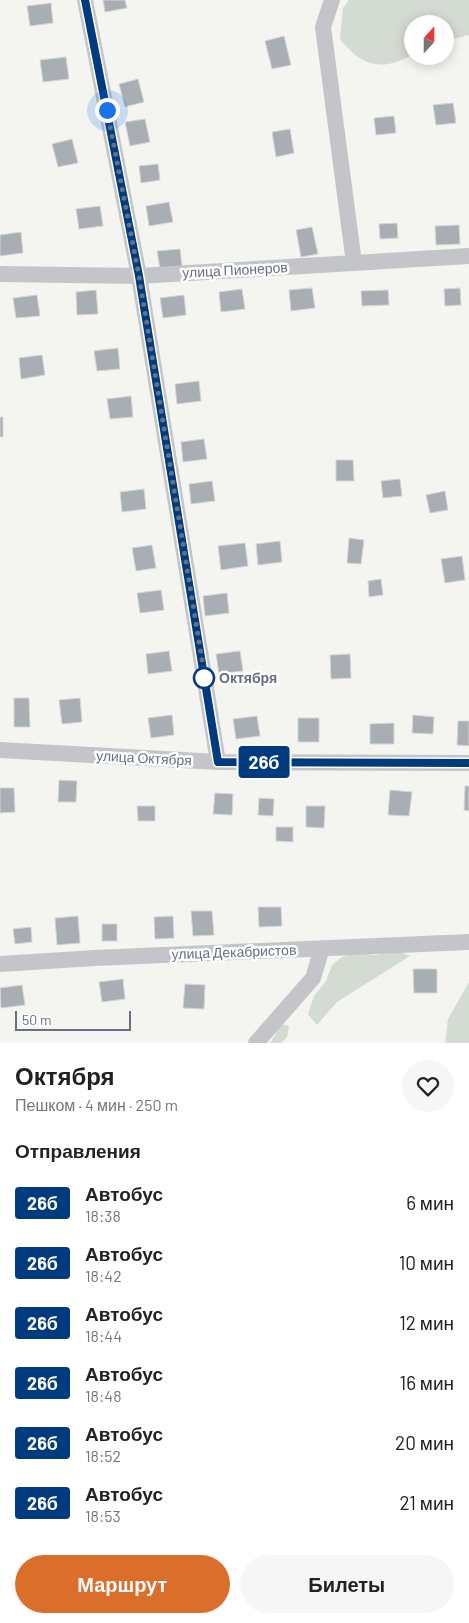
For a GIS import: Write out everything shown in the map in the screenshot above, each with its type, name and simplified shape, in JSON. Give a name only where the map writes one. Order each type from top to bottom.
[{"type":"street","points":[[85,0],[139,276],[218,762]]},
{"type":"street","points":[[332,0],[323,27],[354,263]]},
{"type":"street","name":"улица Пионеров","points":[[0,274],[139,276],[469,256]]},
{"type":"street","name":"улица Октября","points":[[0,750],[218,762],[469,763]]},
{"type":"street","name":"улица Декабристов","points":[[0,964],[469,942]]},
{"type":"street","points":[[256,1043],[313,978],[322,948]]},
{"type":"shaded area","points":[[349,0],[469,0],[469,35],[454,39],[454,15],[404,15],[404,59],[381,65],[372,64],[356,55],[340,39],[343,8]]},
{"type":"shaded area","points":[[396,950],[410,956],[337,1002],[317,1025],[308,1014],[314,996],[326,981],[332,965],[342,957],[355,953],[376,955]]},
{"type":"shaded area","points":[[469,982],[469,1043],[445,1043],[448,1019]]},
{"type":"shaded area","points":[[282,1024],[289,1026],[287,1037],[281,1043],[270,1043]]},
{"type":"building","points":[[103,0],[125,0],[127,8],[105,12]]},
{"type":"building","points":[[51,3],[53,23],[30,26],[27,6]]},
{"type":"building","points":[[284,36],[291,65],[272,69],[265,41]]},
{"type":"building","points":[[66,57],[69,79],[43,82],[40,60]]},
{"type":"building","points":[[138,79],[144,102],[125,107],[119,84]]},
{"type":"building","points":[[453,103],[456,123],[436,125],[433,105]]},
{"type":"building","points":[[394,116],[396,133],[376,135],[374,118]]},
{"type":"building","points":[[145,119],[150,142],[130,146],[125,122]]},
{"type":"building","points":[[290,129],[294,153],[276,157],[272,132]]},
{"type":"building","points":[[72,139],[78,163],[58,167],[52,144]]},
{"type":"building","points":[[158,164],[160,180],[141,183],[139,166]]},
{"type":"building","points":[[169,202],[173,222],[149,226],[146,206]]},
{"type":"building","points":[[100,206],[103,226],[79,229],[76,209]]},
{"type":"building","points":[[397,223],[398,238],[380,239],[379,224]]},
{"type":"building","points":[[459,225],[460,244],[436,245],[435,226]]},
{"type":"building","points":[[312,227],[318,254],[301,257],[296,230]]},
{"type":"building","points":[[21,232],[23,253],[0,256],[0,235]]},
{"type":"building","points":[[180,249],[182,266],[160,269],[157,251]]},
{"type":"building","points":[[312,288],[315,308],[291,311],[289,290]]},
{"type":"building","points":[[460,288],[461,305],[445,306],[444,289]]},
{"type":"building","points":[[242,289],[245,309],[221,312],[219,292]]},
{"type":"building","points":[[96,290],[98,314],[77,315],[76,292]]},
{"type":"building","points":[[388,290],[389,305],[362,306],[361,291]]},
{"type":"building","points":[[37,295],[40,316],[16,318],[13,298]]},
{"type":"building","points":[[184,295],[186,315],[163,318],[160,298]]},
{"type":"building","points":[[118,348],[120,369],[97,371],[94,351]]},
{"type":"building","points":[[42,355],[45,375],[21,379],[19,358]]},
{"type":"building","points":[[199,381],[201,401],[177,404],[175,384]]},
{"type":"building","points":[[131,396],[133,417],[110,419],[107,399]]},
{"type":"building","points":[[0,417],[3,417],[3,437],[0,437]]},
{"type":"building","points":[[204,439],[207,459],[183,462],[181,442]]},
{"type":"building","points":[[336,460],[353,460],[354,481],[336,481]]},
{"type":"building","points":[[400,479],[402,496],[383,498],[381,481]]},
{"type":"building","points":[[212,481],[215,501],[191,504],[189,484]]},
{"type":"building","points":[[144,489],[146,509],[122,512],[120,492]]},
{"type":"building","points":[[445,491],[448,510],[430,513],[426,495]]},
{"type":"building","points":[[349,538],[364,540],[361,564],[347,563]]},
{"type":"building","points":[[280,541],[282,562],[258,565],[256,544]]},
{"type":"building","points":[[245,543],[248,566],[221,570],[218,546]]},
{"type":"building","points":[[152,545],[156,568],[136,571],[132,548]]},
{"type":"building","points":[[462,556],[465,580],[445,583],[441,559]]},
{"type":"building","points":[[381,579],[383,595],[369,597],[368,581]]},
{"type":"building","points":[[161,590],[164,610],[140,613],[137,593]]},
{"type":"building","points":[[227,593],[229,613],[205,616],[203,596]]},
{"type":"building","points":[[169,651],[172,671],[148,674],[146,654]]},
{"type":"building","points":[[240,651],[243,671],[219,674],[216,654]]},
{"type":"building","points":[[350,654],[351,678],[331,679],[330,655]]},
{"type":"building","points":[[14,698],[29,698],[30,727],[14,727]]},
{"type":"building","points":[[80,698],[82,722],[62,724],[59,700]]},
{"type":"building","points":[[172,715],[174,735],[151,738],[148,718]]},
{"type":"building","points":[[413,715],[434,717],[433,734],[412,733]]},
{"type":"building","points":[[257,716],[260,736],[236,739],[233,719]]},
{"type":"building","points":[[298,718],[319,718],[319,742],[298,742]]},
{"type":"building","points":[[458,721],[469,721],[469,746],[457,745]]},
{"type":"building","points":[[394,723],[394,744],[370,744],[370,724]]},
{"type":"building","points":[[59,780],[77,781],[76,802],[58,802]]},
{"type":"building","points":[[465,786],[469,786],[469,811],[464,810]]},
{"type":"building","points":[[0,788],[14,788],[15,812],[0,813]]},
{"type":"building","points":[[390,790],[412,792],[409,816],[388,815]]},
{"type":"building","points":[[215,793],[233,794],[232,815],[213,814]]},
{"type":"building","points":[[259,798],[274,799],[273,816],[258,815]]},
{"type":"building","points":[[137,806],[155,806],[155,821],[138,821]]},
{"type":"building","points":[[306,806],[325,806],[324,828],[306,827]]},
{"type":"building","points":[[276,827],[293,827],[293,842],[276,841]]},
{"type":"building","points":[[258,907],[281,907],[282,926],[259,927]]},
{"type":"building","points":[[191,911],[212,911],[214,935],[193,936]]},
{"type":"building","points":[[78,916],[80,943],[57,945],[55,918]]},
{"type":"building","points":[[173,916],[174,938],[155,939],[154,917]]},
{"type":"building","points":[[102,924],[117,924],[117,941],[102,941]]},
{"type":"building","points":[[31,927],[32,942],[15,944],[13,929]]},
{"type":"building","points":[[413,969],[437,969],[437,993],[414,993]]},
{"type":"building","points":[[123,979],[125,999],[102,1002],[99,982]]},
{"type":"building","points":[[185,984],[205,985],[204,1009],[183,1008]]},
{"type":"building","points":[[22,985],[25,1005],[1,1008],[0,988]]},
{"type":"bus line","name":"26б","points":[[85,0],[139,276],[218,762],[469,763]]},
{"type":"place","name":"Октября","points":[[204,678]]},
{"type":"route","points":[[107,110],[139,276],[206,684],[204,678]]}]
